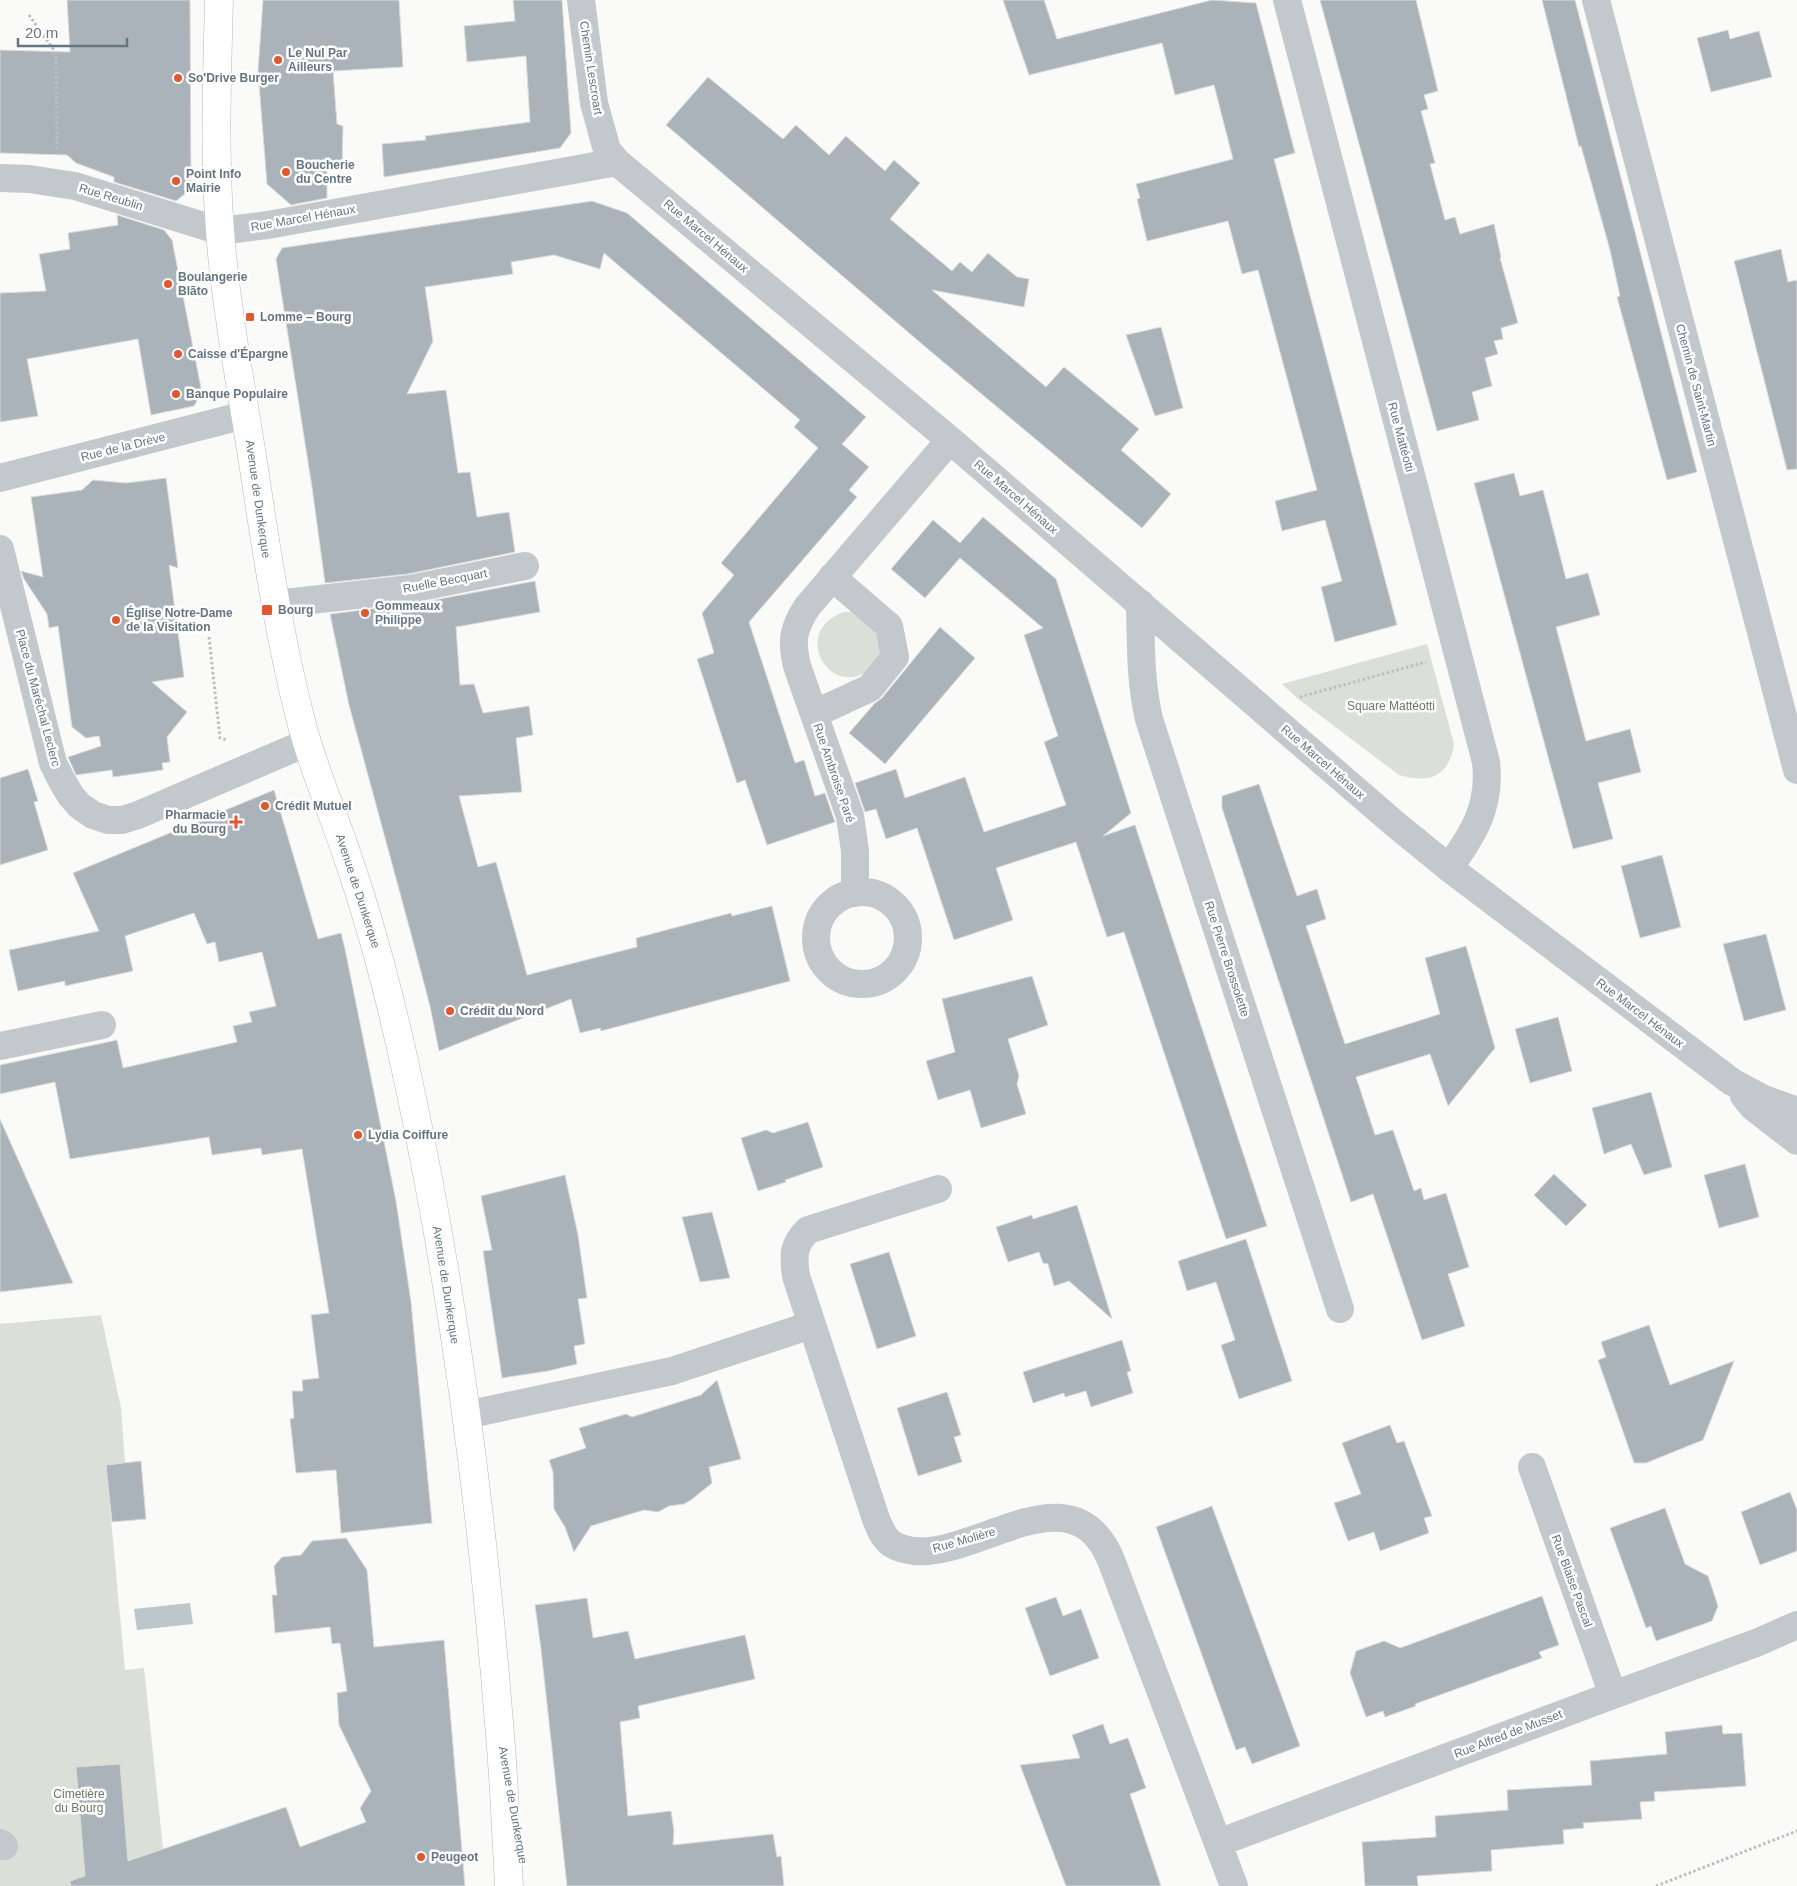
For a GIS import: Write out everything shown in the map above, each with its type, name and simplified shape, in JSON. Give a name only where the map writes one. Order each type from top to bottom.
[{"type":"main road","name":"Avenue de Dunkerque","points":[[219,0],[216,112],[217,185],[223,269],[245,415],[275,604],[306,743],[345,847],[389,994],[410,1085],[440,1245],[478,1508],[500,1724],[509,1886]]},
{"type":"main road","name":"Avenue de Dunkerque","points":[[500,1724],[526,1886]]},
{"type":"street","name":"Chemin Lescroart","points":[[581,0],[594,103],[607,150],[617,162]]},
{"type":"street","name":"Rue Mattéotti","points":[[1287,0],[1486,762],[1488,780],[1486,798],[1468,841],[1450,868]]},
{"type":"street","name":"Chemin de Saint-Martin","points":[[1596,0],[1797,770]]},
{"type":"street","name":"Rue Marcel Hénaux","points":[[220,231],[268,225],[617,162],[950,440],[1395,824],[1450,868],[1732,1082],[1764,1099],[1797,1110]]},
{"type":"street","name":"Rue Reublin","points":[[0,178],[29,179],[75,186],[220,231]]},
{"type":"street","name":"Rue de la Drève","points":[[0,478],[245,415]]},
{"type":"street","name":"Rue Ambroise Paré","points":[[855,893],[855,851],[850,816],[797,666],[793,651],[793,637],[798,622],[807,607],[950,440]]},
{"type":"street","name":"Place du Maréchal Leclerc","points":[[0,549],[53,763],[71,796],[80,806],[93,815],[108,820],[122,820],[138,815],[306,743]]},
{"type":"street","name":"Ruelle Becquart","points":[[275,604],[410,589],[525,566]]},
{"type":"street","name":"Rue Ambroise Paré","points":[[814,714],[870,688],[895,657],[889,626],[832,577]]},
{"type":"street","name":"Rue Pierre Brossolette","points":[[1140,603],[1142,675],[1144,698],[1149,719],[1340,1309]]},
{"type":"street","points":[[0,1046],[102,1025]]},
{"type":"street","name":"Rue Marcel Hénaux","points":[[1732,1082],[1753,1107],[1797,1141]]},
{"type":"street","name":"Rue Molière","points":[[938,1189],[808,1230],[800,1238],[795,1248],[796,1276],[876,1519],[883,1535],[893,1544],[906,1550],[923,1552],[940,1550],[1032,1520],[1052,1516],[1082,1524],[1097,1536],[1106,1547],[1234,1886]]},
{"type":"street","points":[[466,1416],[672,1371],[811,1325]]},
{"type":"street","name":"Rue Blaise Pascal","points":[[1532,1467],[1613,1695]]},
{"type":"street","name":"Rue Alfred de Musset","points":[[1218,1844],[1756,1643],[1797,1624]]},
{"type":"path","points":[[29,15],[56,53],[57,150]]},
{"type":"path","points":[[209,636],[220,738],[229,740]]},
{"type":"path","points":[[1282,727],[1297,698],[1458,653]]},
{"type":"path","points":[[1656,1886],[1797,1832]]},
{"type":"green space","points":[[844,612],[855,612],[874,622],[881,652],[876,662],[868,671],[854,677],[840,676],[829,669],[821,659],[818,646],[819,633],[828,621]]},
{"type":"green space","name":"Square Mattéotti","points":[[1427,644],[1454,744],[1448,764],[1442,771],[1428,778],[1410,778],[1399,775],[1297,698],[1282,684]]},
{"type":"green space","name":"Cimetière du Bourg","points":[[101,1315],[121,1408],[125,1463],[106,1465],[125,1670],[144,1668],[167,1886],[0,1886],[0,1324]]},
{"type":"shaded area","points":[[190,1603],[193,1624],[137,1630],[134,1609]]},
{"type":"building","points":[[67,0],[190,0],[191,189],[176,201],[114,182],[114,177],[76,163],[67,155],[0,153],[0,50],[70,52]]},
{"type":"building","points":[[263,0],[399,0],[403,67],[333,71],[337,124],[343,126],[342,168],[327,169],[327,198],[291,205],[267,184],[258,71]]},
{"type":"building","points":[[513,0],[562,0],[571,133],[560,148],[384,177],[382,144],[426,140],[425,136],[530,122],[526,56],[467,62],[464,26],[515,21]]},
{"type":"building","points":[[1003,0],[1044,0],[1057,39],[1212,0],[1256,3],[1295,153],[1274,159],[1397,625],[1335,642],[1321,587],[1342,581],[1325,520],[1282,531],[1275,501],[1317,490],[1258,270],[1242,274],[1228,221],[1147,241],[1137,199],[1140,198],[1136,184],[1233,159],[1214,85],[1175,95],[1162,43],[1029,75]]},
{"type":"building","points":[[1320,0],[1416,0],[1438,91],[1424,95],[1428,109],[1421,111],[1435,163],[1430,164],[1445,220],[1455,217],[1460,234],[1494,224],[1500,258],[1518,323],[1501,328],[1503,339],[1494,341],[1498,354],[1485,358],[1492,386],[1472,392],[1479,420],[1437,431]]},
{"type":"building","points":[[1542,0],[1575,0],[1697,472],[1667,480],[1617,297],[1620,296],[1610,250],[1581,146],[1579,147]]},
{"type":"building","points":[[1728,30],[1730,39],[1759,31],[1772,77],[1711,92],[1697,38]]},
{"type":"building","points":[[708,77],[783,139],[796,125],[829,155],[846,136],[885,171],[894,160],[920,183],[890,219],[952,271],[960,262],[972,272],[988,253],[1017,277],[1029,279],[1024,307],[932,290],[1046,387],[1064,367],[1139,429],[1121,450],[1171,494],[1142,528],[929,350],[666,125]]},
{"type":"building","points":[[592,201],[627,213],[866,417],[842,444],[869,467],[849,490],[857,497],[749,622],[795,763],[804,760],[815,796],[825,793],[835,822],[767,845],[745,780],[737,783],[697,659],[714,653],[702,613],[734,575],[721,563],[818,448],[794,427],[800,420],[604,253],[600,269],[554,255],[511,262],[513,274],[425,287],[433,341],[407,394],[446,390],[458,473],[470,472],[477,517],[509,512],[515,552],[408,574],[325,583],[312,487],[276,259],[282,248]]},
{"type":"building","points":[[117,215],[164,230],[172,240],[202,393],[194,406],[151,415],[138,339],[27,359],[38,416],[0,422],[0,293],[46,291],[39,254],[70,249],[68,233],[118,225]]},
{"type":"building","points":[[1781,249],[1788,282],[1797,280],[1797,469],[1787,470],[1734,261]]},
{"type":"building","points":[[1161,327],[1183,408],[1155,416],[1126,335]]},
{"type":"building","points":[[1514,473],[1520,496],[1543,490],[1566,579],[1588,573],[1600,615],[1556,627],[1586,741],[1630,729],[1641,772],[1598,783],[1613,839],[1573,849],[1474,483]]},
{"type":"building","name":"Église Notre-Dame de la Visitation","points":[[166,478],[178,568],[169,565],[184,677],[152,682],[187,712],[167,737],[170,762],[162,763],[163,770],[113,777],[112,770],[76,775],[68,757],[101,746],[99,736],[86,738],[72,727],[58,626],[49,628],[47,614],[24,579],[21,571],[43,577],[31,497],[82,490],[93,480],[126,483]]},
{"type":"building","points":[[983,517],[1056,579],[1131,813],[1103,836],[1135,825],[1267,1226],[1226,1239],[1124,932],[1107,937],[1076,842],[996,868],[1013,920],[954,940],[917,828],[886,839],[876,809],[865,812],[855,783],[896,769],[905,798],[965,777],[984,832],[1066,805],[1044,742],[1058,736],[1024,635],[1043,628],[960,558],[925,598],[891,569],[933,520],[960,543]]},
{"type":"building","points":[[535,581],[540,612],[456,627],[460,685],[474,684],[483,713],[529,706],[533,735],[516,738],[522,792],[459,796],[478,867],[496,862],[527,975],[637,947],[636,938],[731,913],[732,916],[772,906],[790,981],[601,1031],[600,1028],[580,1033],[571,999],[439,1051],[430,1006],[349,705],[330,614],[413,604]]},
{"type":"building","points":[[940,627],[975,658],[885,764],[849,733],[875,703],[882,698]]},
{"type":"building","points":[[28,769],[38,801],[34,802],[48,850],[0,865],[0,778]]},
{"type":"building","points":[[1259,784],[1297,896],[1317,889],[1326,919],[1306,926],[1345,1044],[1440,1014],[1425,958],[1466,946],[1495,1048],[1448,1106],[1430,1054],[1356,1077],[1375,1135],[1393,1130],[1414,1191],[1421,1188],[1424,1200],[1446,1193],[1469,1267],[1448,1274],[1465,1326],[1422,1340],[1373,1194],[1351,1202],[1222,808],[1222,796]]},
{"type":"building","points":[[274,790],[318,939],[341,933],[345,949],[396,1201],[411,1302],[432,1523],[341,1533],[336,1470],[296,1473],[290,1419],[294,1418],[292,1391],[303,1391],[302,1380],[319,1378],[311,1315],[329,1313],[302,1149],[262,1155],[261,1148],[212,1155],[209,1137],[70,1159],[55,1082],[0,1094],[0,1065],[117,1040],[123,1068],[237,1042],[233,1026],[252,1022],[249,1012],[276,1006],[262,952],[219,962],[215,942],[207,944],[194,913],[125,936],[133,971],[65,986],[65,981],[18,991],[9,950],[99,931],[73,873]]},
{"type":"building","points":[[1662,855],[1681,927],[1640,938],[1621,866]]},
{"type":"building","points":[[1766,934],[1786,1010],[1744,1021],[1723,944]]},
{"type":"building","points":[[1032,976],[1048,1025],[1008,1039],[1019,1076],[1017,1084],[1026,1114],[981,1128],[970,1090],[938,1100],[926,1061],[955,1052],[942,999]]},
{"type":"building","points":[[1558,1017],[1572,1071],[1530,1083],[1515,1029]]},
{"type":"building","points":[[1651,1092],[1672,1167],[1644,1175],[1631,1144],[1604,1154],[1592,1108]]},
{"type":"building","points":[[0,1119],[73,1283],[0,1292]]},
{"type":"building","points":[[808,1122],[823,1167],[758,1191],[741,1138],[766,1130],[773,1133]]},
{"type":"building","points":[[1745,1164],[1759,1217],[1719,1228],[1704,1175]]},
{"type":"building","points":[[1554,1174],[1587,1205],[1566,1226],[1534,1195]]},
{"type":"building","points":[[565,1175],[578,1235],[587,1298],[578,1299],[585,1344],[574,1346],[577,1364],[548,1371],[502,1378],[483,1251],[492,1250],[481,1196]]},
{"type":"building","points":[[1077,1205],[1112,1319],[1069,1281],[1054,1286],[1048,1264],[1043,1263],[1039,1252],[1008,1262],[996,1227],[1032,1215],[1033,1219]]},
{"type":"building","points":[[712,1212],[730,1278],[700,1282],[682,1217]]},
{"type":"building","points":[[1246,1239],[1292,1381],[1239,1399],[1221,1345],[1235,1340],[1216,1282],[1187,1291],[1178,1261]]},
{"type":"building","points":[[889,1252],[916,1336],[877,1349],[850,1264]]},
{"type":"building","points":[[1649,1325],[1670,1385],[1734,1361],[1703,1440],[1646,1463],[1634,1463],[1598,1360],[1606,1357],[1601,1342]]},
{"type":"building","points":[[1122,1340],[1131,1371],[1127,1372],[1133,1393],[1091,1407],[1086,1391],[1065,1397],[1064,1393],[1033,1403],[1023,1372]]},
{"type":"building","points":[[717,1380],[741,1459],[709,1467],[712,1483],[684,1504],[669,1506],[658,1512],[644,1510],[591,1526],[574,1552],[565,1527],[554,1509],[553,1472],[549,1460],[586,1448],[579,1428],[626,1414],[632,1417],[701,1395]]},
{"type":"building","points":[[947,1392],[961,1435],[954,1437],[962,1462],[918,1476],[897,1408]]},
{"type":"building","points":[[1390,1425],[1397,1443],[1404,1441],[1432,1516],[1424,1518],[1429,1533],[1380,1551],[1374,1532],[1348,1541],[1334,1503],[1361,1494],[1342,1443]]},
{"type":"building","points":[[141,1461],[146,1519],[112,1522],[106,1465]]},
{"type":"building","points":[[1790,1492],[1797,1510],[1797,1551],[1760,1565],[1741,1512]]},
{"type":"building","points":[[1212,1506],[1300,1746],[1252,1764],[1245,1747],[1236,1750],[1156,1527]]},
{"type":"building","points":[[1665,1508],[1685,1564],[1708,1576],[1718,1606],[1712,1621],[1656,1641],[1651,1626],[1646,1628],[1610,1528]]},
{"type":"building","points":[[346,1538],[367,1570],[374,1647],[444,1640],[465,1886],[71,1886],[70,1881],[85,1876],[76,1767],[120,1764],[128,1861],[286,1807],[300,1847],[366,1822],[360,1808],[371,1791],[339,1725],[337,1693],[347,1691],[340,1643],[332,1644],[330,1627],[275,1633],[272,1595],[277,1595],[274,1566],[282,1557],[301,1555],[312,1541]]},
{"type":"building","points":[[1542,1596],[1559,1645],[1539,1652],[1542,1658],[1415,1704],[1416,1706],[1385,1717],[1383,1711],[1366,1717],[1350,1673],[1356,1651],[1384,1641],[1400,1648]]},
{"type":"building","points":[[1056,1597],[1063,1616],[1081,1609],[1099,1658],[1050,1676],[1025,1608]]},
{"type":"building","points":[[587,1598],[593,1638],[628,1631],[635,1659],[745,1635],[755,1679],[638,1706],[640,1718],[620,1722],[628,1816],[671,1811],[674,1831],[673,1845],[773,1834],[777,1857],[781,1856],[784,1886],[567,1886],[535,1605]]},
{"type":"building","points":[[1103,1724],[1110,1744],[1128,1738],[1146,1788],[1130,1794],[1161,1886],[1066,1886],[1020,1765],[1080,1758],[1072,1735]]},
{"type":"building","points":[[1722,1725],[1723,1734],[1742,1733],[1746,1786],[1654,1792],[1655,1801],[1640,1802],[1642,1819],[1583,1823],[1584,1828],[1563,1830],[1564,1844],[1491,1850],[1492,1871],[1417,1876],[1418,1886],[1365,1886],[1362,1842],[1436,1837],[1435,1816],[1508,1810],[1507,1790],[1592,1785],[1590,1761],[1667,1754],[1665,1732]]},
{"type":"place","name":"Le Nul Par Ailleurs","points":[[278,60]]},
{"type":"place","name":"So'Drive Burger","points":[[178,78]]},
{"type":"place","name":"Boucherie du Centre","points":[[286,172]]},
{"type":"place","name":"Point Info Mairie","points":[[176,181]]},
{"type":"place","name":"Boulangerie Blãto","points":[[168,284]]},
{"type":"place","name":"Lomme – Bourg","points":[[250,317]]},
{"type":"place","name":"Caisse d'Épargne","points":[[178,354]]},
{"type":"place","name":"Banque Populaire","points":[[176,394]]},
{"type":"place","name":"Bourg","points":[[267,610]]},
{"type":"place","name":"Gommeaux Philippe","points":[[365,613]]},
{"type":"place","name":"Église Notre-Dame de la Visitation","points":[[116,620]]},
{"type":"place","name":"Crédit Mutuel","points":[[265,806]]},
{"type":"place","name":"Pharmacie du Bourg","points":[[236,822]]},
{"type":"place","name":"Crédit du Nord","points":[[450,1011]]},
{"type":"place","name":"Lydia Coiffure","points":[[358,1135]]},
{"type":"place","name":"Peugeot","points":[[421,1857]]}]
